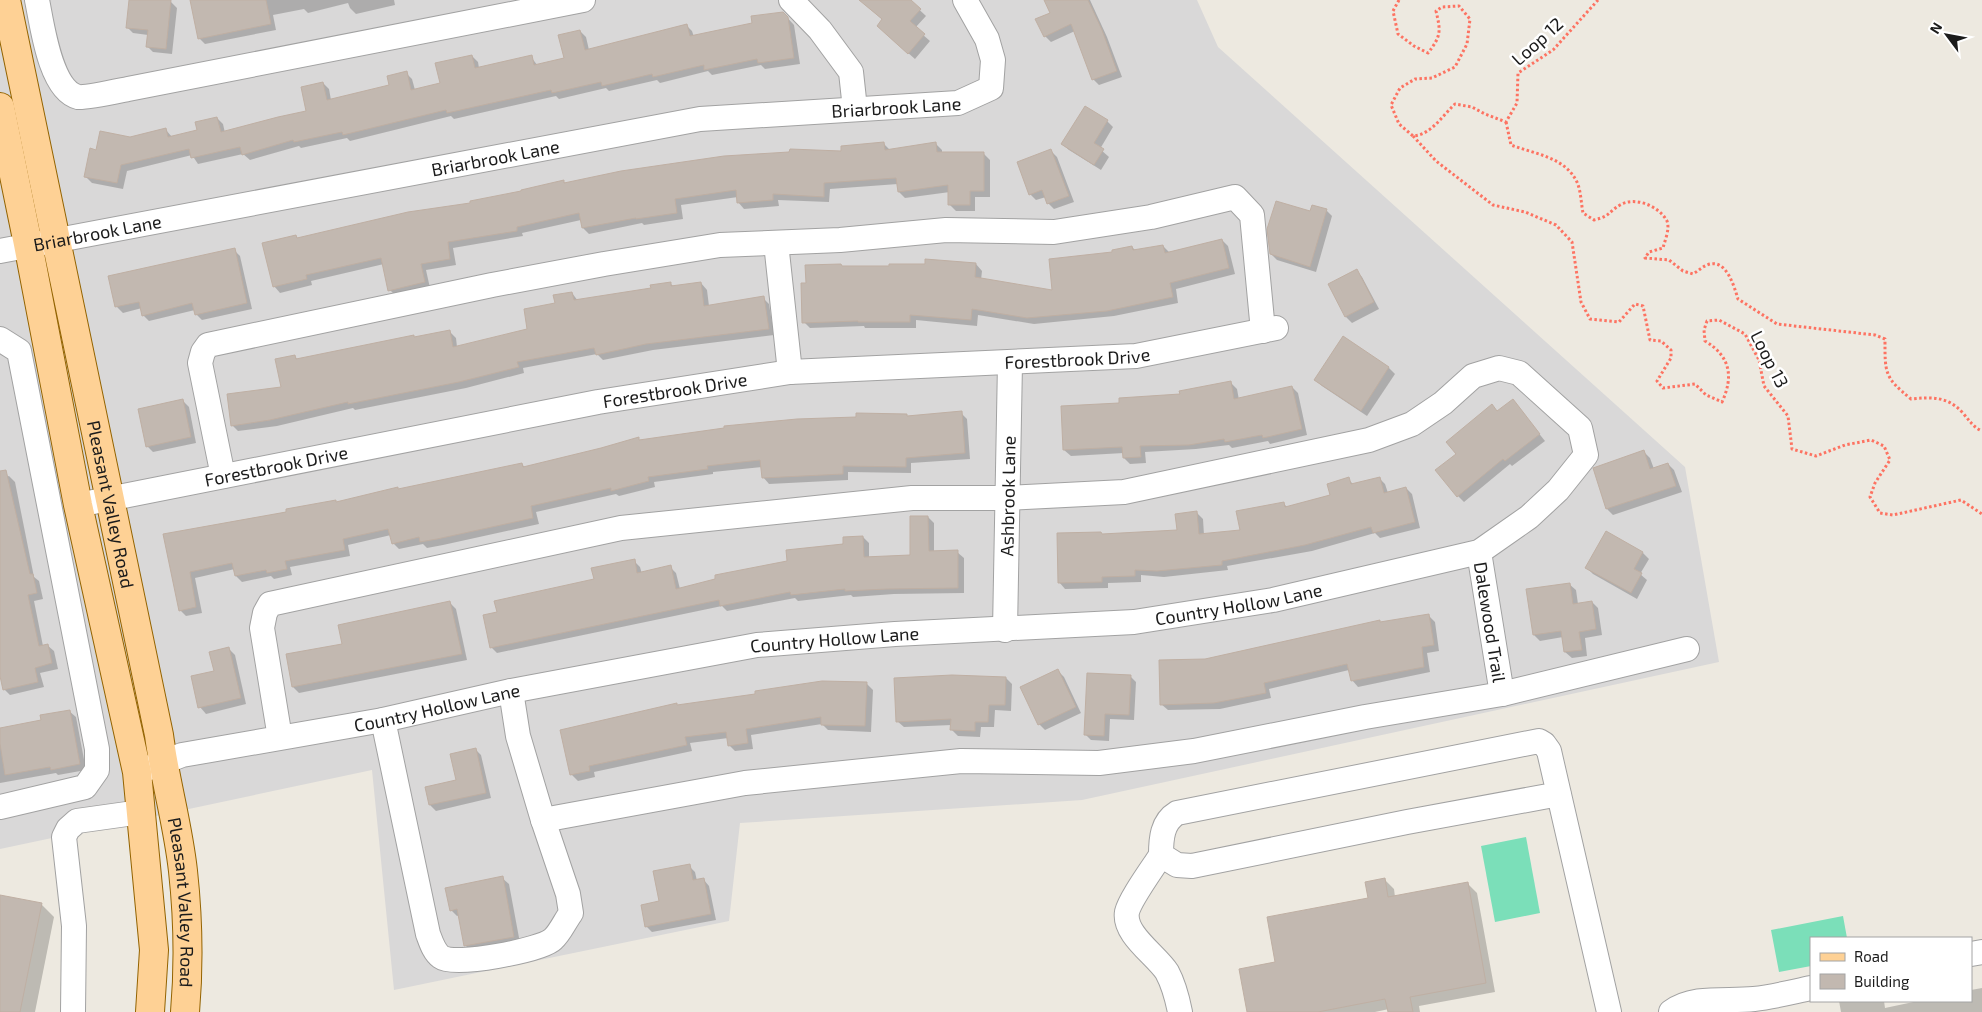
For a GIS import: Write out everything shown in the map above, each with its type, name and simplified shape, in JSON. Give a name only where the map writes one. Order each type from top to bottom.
[{"type":"main road","name":"Pleasant Valley Road","points":[[6,0],[159,736],[162,763],[177,833],[183,872],[187,960],[185,1012]]},
{"type":"main road","name":"Pleasant Valley Road","points":[[0,107],[78,505],[137,772],[154,950],[150,1012]]},
{"type":"street","points":[[37,0],[49,60],[65,89],[78,97],[128,90],[583,0]]},
{"type":"street","points":[[791,0],[820,30],[851,72],[855,109]]},
{"type":"street","name":"Briarbrook Lane","points":[[0,251],[28,244],[700,120],[958,103],[991,88],[993,60],[986,39],[965,0]]},
{"type":"street","name":"Forestbrook Drive","points":[[78,505],[598,402],[790,372],[1136,356],[1270,329],[1252,215],[1235,197],[1151,217],[1054,232],[946,230],[840,240],[776,243]]},
{"type":"street","points":[[223,476],[200,362],[208,344],[604,264],[720,246],[776,243],[790,372]]},
{"type":"street","points":[[0,339],[19,351],[97,749],[97,770],[85,787],[0,806]]},
{"type":"street","name":"Ashbrook Lane","points":[[1005,630],[1010,363]]},
{"type":"street","name":"Country Hollow Lane","points":[[137,772],[182,755],[383,720],[511,691],[757,645],[895,634],[1005,630],[1134,622],[1274,600],[1479,552],[1529,517],[1558,490],[1586,455],[1580,428],[1519,373],[1499,368],[1473,376],[1443,403],[1412,424],[1369,440],[1124,492],[1007,498]]},
{"type":"street","points":[[280,738],[262,628],[265,613],[270,604],[621,528],[912,498],[1007,498]]},
{"type":"street","name":"Dalewood Trail","points":[[1479,552],[1502,694]]},
{"type":"street","points":[[543,820],[746,782],[961,761],[1099,763],[1194,751],[1365,717],[1502,694],[1688,649]]},
{"type":"street","points":[[383,720],[428,934],[433,948],[442,957],[451,961],[471,960],[540,948],[553,939],[571,914],[568,894],[543,820],[518,736],[511,691]]},
{"type":"street","points":[[1180,1012],[1176,988],[1165,970],[1130,929],[1127,912],[1161,855],[1163,832],[1167,822],[1177,813],[1534,741],[1544,744],[1549,751],[1609,1012]]},
{"type":"street","points":[[1161,855],[1177,865],[1192,866],[1407,822],[1559,794]]},
{"type":"street","points":[[73,1012],[74,926],[64,837],[68,828],[76,821],[141,812]]},
{"type":"street","points":[[1671,1012],[1678,1007],[1700,1002],[1754,999],[1810,988]]},
{"type":"path","points":[[1399,0],[1394,10],[1398,34],[1414,46],[1428,53],[1438,40],[1440,30],[1436,11],[1442,7],[1459,6],[1470,19],[1467,44],[1455,67],[1432,78],[1415,79],[1400,88],[1391,106],[1399,124],[1413,136],[1421,135],[1433,127],[1455,104],[1472,106],[1484,114],[1506,122]]},
{"type":"path","name":"Loop 12","points":[[1506,122],[1517,103],[1518,73],[1553,50],[1598,0]]},
{"type":"path","name":"Loop 13","points":[[1506,122],[1511,145],[1552,158],[1570,170],[1578,184],[1583,213],[1594,220],[1605,218],[1621,204],[1638,202],[1655,208],[1667,222],[1668,232],[1663,248],[1649,252],[1646,258],[1670,260],[1683,271],[1694,274],[1708,264],[1716,264],[1728,272],[1734,283],[1738,299],[1777,324],[1875,335],[1885,339],[1885,370],[1898,388],[1911,399],[1930,398],[1951,402],[1976,428],[1982,431]]},
{"type":"path","name":"Loop 13","points":[[1413,136],[1436,161],[1493,205],[1525,212],[1556,225],[1572,242],[1581,302],[1590,319],[1619,322],[1635,304],[1643,306],[1650,340],[1661,341],[1671,350],[1671,358],[1657,381],[1663,388],[1695,384],[1706,395],[1722,402],[1728,390],[1729,374],[1725,359],[1715,347],[1705,340],[1704,330],[1707,321],[1719,320],[1745,334],[1759,360],[1764,386],[1788,416],[1792,449],[1816,456],[1844,445],[1871,440],[1884,446],[1890,460],[1875,483],[1870,497],[1880,512],[1893,515],[1961,500],[1982,514]]},
{"type":"shaded area","points":[[0,0],[1197,0],[1218,47],[1685,467],[1719,662],[1082,800],[740,823],[729,921],[394,990],[372,770],[0,849]]},
{"type":"green space","points":[[1526,837],[1540,913],[1495,922],[1481,846]]},
{"type":"green space","points":[[1843,916],[1847,937],[1810,937],[1810,966],[1779,972],[1771,930]]},
{"type":"building","points":[[129,0],[171,0],[166,49],[146,47],[148,30],[126,28]]},
{"type":"building","points":[[190,0],[266,0],[271,24],[198,39]]},
{"type":"building","points":[[859,0],[911,0],[921,9],[910,21],[925,34],[908,54],[877,26],[882,19]]},
{"type":"building","points":[[1044,0],[1088,0],[1102,30],[1117,71],[1092,80],[1071,24],[1044,37],[1035,19],[1050,13]]},
{"type":"building","points":[[783,12],[788,17],[794,58],[758,63],[757,59],[704,70],[704,65],[653,77],[652,74],[602,86],[601,82],[552,93],[551,90],[447,113],[446,110],[343,135],[342,132],[294,142],[293,140],[242,155],[240,147],[191,158],[189,149],[121,165],[117,183],[84,177],[90,148],[96,150],[100,131],[130,137],[166,128],[168,137],[197,130],[195,122],[217,117],[221,132],[306,111],[301,87],[323,82],[327,100],[389,85],[387,76],[407,71],[411,90],[440,83],[435,63],[472,55],[475,68],[532,55],[534,65],[564,58],[558,35],[580,30],[585,50],[687,24],[690,36],[752,23],[751,16]]},
{"type":"building","points":[[1085,106],[1108,120],[1094,143],[1104,149],[1094,165],[1061,144]]},
{"type":"building","points":[[884,142],[885,150],[936,142],[937,152],[984,152],[984,191],[970,191],[970,205],[948,205],[948,185],[898,192],[896,178],[824,183],[824,197],[773,194],[773,200],[737,203],[736,190],[675,199],[677,213],[582,228],[579,213],[517,227],[517,231],[448,242],[450,259],[421,264],[425,282],[388,291],[381,258],[306,275],[307,279],[273,287],[262,243],[296,235],[297,238],[408,212],[470,203],[470,201],[564,180],[564,183],[621,171],[724,156],[789,152],[790,149],[841,151],[841,146]]},
{"type":"building","points":[[1051,149],[1069,196],[1047,204],[1042,190],[1029,195],[1017,162]]},
{"type":"building","points":[[1276,201],[1310,211],[1312,205],[1327,209],[1310,267],[1270,254],[1267,229]]},
{"type":"building","points":[[1222,239],[1229,268],[1170,283],[1173,297],[1107,311],[1027,318],[972,309],[971,320],[910,315],[910,322],[802,323],[801,283],[806,283],[805,265],[889,266],[889,264],[925,264],[925,259],[976,263],[975,277],[1052,290],[1049,259],[1112,252],[1112,250],[1132,246],[1133,250],[1163,245],[1165,253]]},
{"type":"building","points":[[235,248],[247,303],[195,315],[192,303],[142,316],[139,302],[115,307],[108,276]]},
{"type":"building","points":[[1357,269],[1374,302],[1345,317],[1328,284]]},
{"type":"building","points":[[671,282],[671,286],[701,282],[704,306],[764,296],[769,329],[646,344],[596,355],[594,348],[517,362],[519,367],[459,382],[231,426],[227,394],[281,387],[275,359],[295,355],[296,359],[414,335],[414,337],[450,330],[453,347],[527,329],[524,309],[555,303],[553,295],[572,292],[574,300],[651,288],[650,285]]},
{"type":"building","points":[[1343,336],[1389,367],[1361,411],[1314,380]]},
{"type":"building","points":[[1231,381],[1234,399],[1292,386],[1302,429],[1263,438],[1262,435],[1225,442],[1224,439],[1189,445],[1140,446],[1141,457],[1123,458],[1122,447],[1063,450],[1061,406],[1119,403],[1119,398],[1180,394],[1179,391]]},
{"type":"building","points":[[183,399],[191,437],[146,447],[138,409]]},
{"type":"building","points":[[1513,399],[1540,434],[1505,461],[1503,459],[1457,497],[1435,470],[1456,454],[1446,442],[1492,404],[1497,411]]},
{"type":"building","points":[[962,411],[965,453],[906,458],[906,467],[843,466],[843,474],[762,478],[760,460],[707,466],[708,469],[648,477],[649,481],[611,491],[611,488],[531,506],[533,518],[437,539],[420,542],[419,537],[392,544],[388,529],[343,539],[345,550],[285,561],[287,569],[267,573],[266,570],[235,576],[232,563],[190,572],[196,607],[179,611],[163,534],[286,512],[286,509],[336,500],[336,502],[398,487],[398,489],[522,463],[523,467],[639,437],[639,440],[724,428],[724,426],[797,419],[856,417],[856,413],[907,414],[907,416]]},
{"type":"building","points":[[1644,450],[1650,469],[1668,463],[1676,486],[1606,509],[1593,468]]},
{"type":"building","points":[[6,470],[30,574],[33,574],[37,593],[28,595],[39,646],[48,644],[52,663],[35,668],[38,682],[3,690],[0,676],[0,471]]},
{"type":"building","points":[[1349,477],[1351,484],[1380,477],[1384,493],[1406,487],[1415,522],[1373,533],[1371,527],[1305,545],[1222,561],[1222,565],[1157,571],[1135,570],[1135,576],[1102,577],[1102,582],[1058,583],[1057,533],[1101,532],[1102,534],[1177,530],[1175,514],[1197,511],[1199,534],[1240,530],[1236,511],[1284,502],[1285,507],[1330,495],[1327,484]]},
{"type":"building","points":[[910,516],[928,516],[929,551],[958,550],[958,588],[845,591],[845,589],[791,595],[790,592],[720,606],[719,600],[490,648],[483,615],[497,612],[494,601],[594,579],[591,568],[635,559],[637,573],[671,565],[676,589],[715,579],[715,575],[787,561],[786,550],[843,544],[843,537],[863,536],[864,557],[910,555]]},
{"type":"building","points":[[1606,531],[1643,552],[1634,569],[1642,573],[1631,593],[1585,568]]},
{"type":"building","points":[[1570,583],[1573,604],[1592,601],[1596,629],[1579,632],[1582,650],[1564,652],[1561,631],[1533,635],[1526,589]]},
{"type":"building","points":[[450,601],[462,654],[292,687],[286,654],[342,644],[338,625]]},
{"type":"building","points":[[1429,614],[1434,645],[1422,647],[1424,667],[1351,681],[1347,664],[1264,683],[1266,693],[1214,703],[1160,705],[1159,660],[1205,659],[1380,620],[1380,622]]},
{"type":"building","points":[[229,647],[241,698],[198,708],[191,676],[214,671],[209,652]]},
{"type":"building","points":[[1058,669],[1076,707],[1038,725],[1020,687]]},
{"type":"building","points":[[1087,673],[1131,675],[1129,715],[1105,714],[1104,736],[1084,735]]},
{"type":"building","points":[[952,675],[1006,677],[1005,705],[989,705],[988,722],[975,722],[975,731],[950,730],[951,719],[896,722],[894,678]]},
{"type":"building","points":[[822,681],[867,682],[865,726],[821,725],[821,717],[746,729],[748,743],[728,746],[726,732],[685,737],[687,745],[589,766],[590,771],[570,775],[560,730],[677,703],[677,705],[755,694],[755,691]]},
{"type":"building","points":[[70,710],[80,764],[51,770],[50,767],[5,775],[0,744],[0,728],[41,720],[40,715]]},
{"type":"building","points":[[476,748],[486,793],[429,805],[425,787],[456,780],[450,754]]},
{"type":"building","points":[[690,864],[693,880],[704,878],[711,914],[645,927],[641,905],[659,901],[653,871]]},
{"type":"building","points":[[503,876],[514,937],[464,946],[457,909],[450,911],[445,888]]},
{"type":"building","points":[[1385,878],[1388,897],[1468,882],[1486,983],[1410,997],[1413,1012],[1388,1012],[1385,999],[1318,1012],[1247,1012],[1239,969],[1275,962],[1267,917],[1368,898],[1365,882]]},
{"type":"building","points":[[0,895],[42,903],[20,1012],[0,1012]]}]
